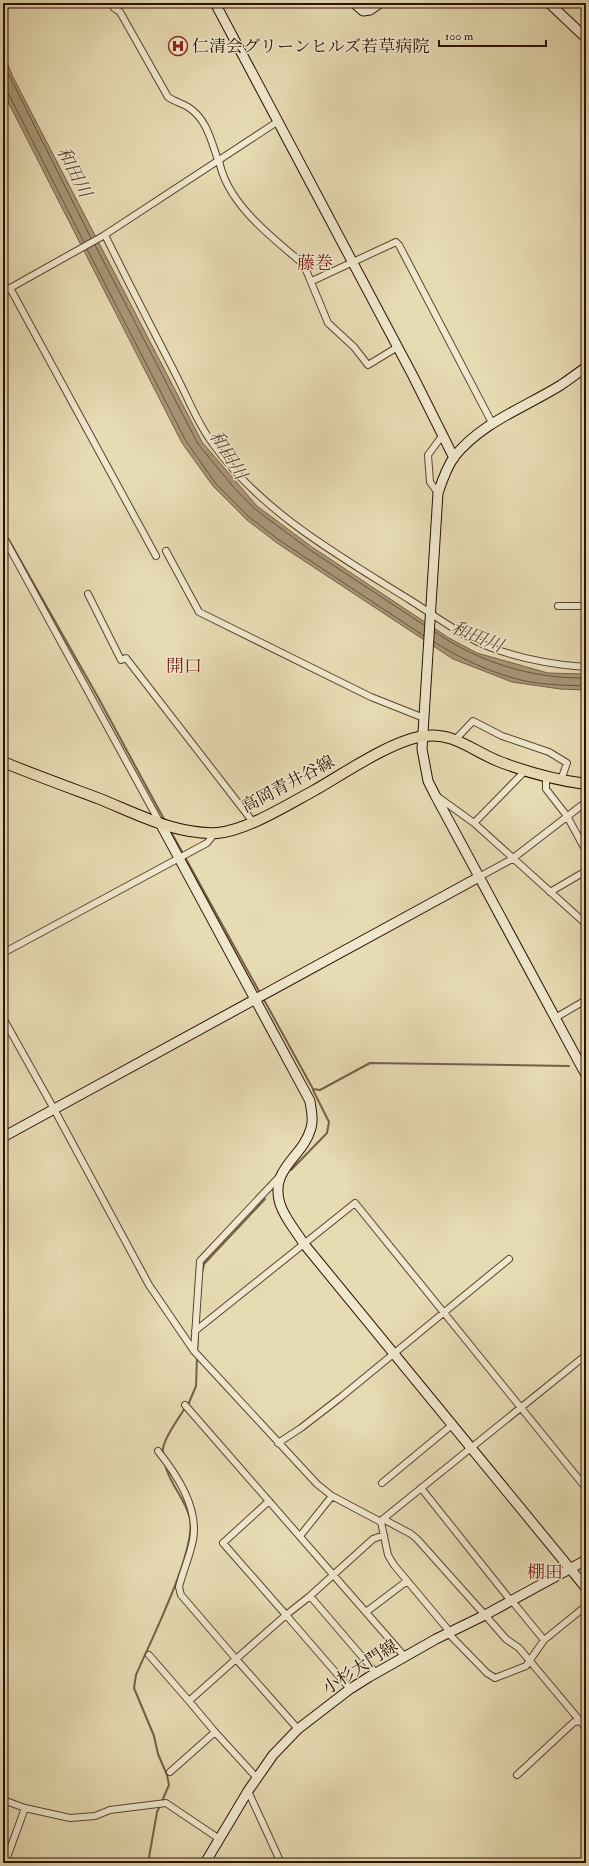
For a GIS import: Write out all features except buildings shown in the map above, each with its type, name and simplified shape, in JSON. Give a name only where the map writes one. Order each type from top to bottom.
[{"type":"main road","name":"高岡青井谷線","points":[[3,762],[179,830],[197,833],[215,833],[233,830],[253,822],[304,796],[369,758],[402,742],[424,736],[444,736],[524,771],[546,777],[586,784]]},
{"type":"street","points":[[111,3],[114,8],[120,12],[168,97],[174,102],[188,107],[204,122],[229,189],[256,222],[301,262],[312,281],[328,324],[354,347],[368,365],[396,348]]},
{"type":"street","points":[[215,3],[396,348],[413,376],[454,458]]},
{"type":"street","points":[[354,3],[363,11],[370,10],[380,3]]},
{"type":"street","points":[[550,3],[586,38]]},
{"type":"street","points":[[3,292],[104,235],[277,122]]},
{"type":"street","points":[[104,235],[212,444],[259,496],[278,512],[340,556],[464,635],[492,648],[545,663],[586,667]]},
{"type":"street","points":[[312,281],[352,263],[390,243],[396,242],[399,245],[491,421]]},
{"type":"street","points":[[10,288],[156,556]]},
{"type":"street","points":[[586,367],[561,385],[502,417],[473,437],[454,458],[438,493],[422,749],[428,781],[435,795],[586,1075]]},
{"type":"street","points":[[438,493],[430,482],[428,455],[442,436]]},
{"type":"street","points":[[3,536],[310,1101],[312,1117],[311,1129],[304,1142],[281,1174],[200,1261],[194,1350]]},
{"type":"street","points":[[166,551],[199,612],[371,698],[424,718]]},
{"type":"street","points":[[88,594],[121,660],[126,658],[253,822]]},
{"type":"street","points":[[558,606],[586,606]]},
{"type":"street","points":[[454,740],[473,721],[502,736],[549,752],[567,762],[561,780]]},
{"type":"street","points":[[474,823],[524,771]]},
{"type":"street","points":[[546,777],[546,789],[567,816],[586,851]]},
{"type":"street","points":[[435,795],[474,823],[512,859],[586,924]]},
{"type":"street","points":[[3,1137],[512,859],[586,802]]},
{"type":"street","points":[[3,953],[207,843],[215,833]]},
{"type":"street","points":[[550,892],[586,871]]},
{"type":"street","points":[[555,1018],[586,1000]]},
{"type":"street","points":[[3,1018],[149,1285],[194,1350],[317,1484],[332,1496],[406,1531],[417,1539],[506,1639],[519,1648],[583,1721],[586,1728]]},
{"type":"street","points":[[281,1174],[278,1189],[280,1204],[286,1218],[304,1244],[586,1588]]},
{"type":"street","points":[[195,1331],[356,1203],[586,1488]]},
{"type":"street","points":[[278,1443],[312,1420],[509,1259]]},
{"type":"street","points":[[382,1520],[586,1355]]},
{"type":"street","points":[[184,1405],[269,1500],[405,1657]]},
{"type":"street","points":[[382,1483],[452,1425]]},
{"type":"street","points":[[158,1451],[179,1483],[192,1508],[194,1520],[193,1539],[179,1587],[181,1594],[298,1729]]},
{"type":"street","points":[[421,1488],[544,1640]]},
{"type":"street","points":[[300,1536],[332,1496]]},
{"type":"street","points":[[269,1500],[223,1543],[350,1689]]},
{"type":"street","points":[[382,1520],[388,1555],[407,1581],[449,1632],[487,1673],[495,1678],[514,1672],[526,1666],[544,1640],[586,1606]]},
{"type":"street","points":[[189,1701],[374,1539],[384,1535]]},
{"type":"street","name":"小杉大門線","points":[[205,1863],[218,1838],[257,1778],[273,1755],[298,1729],[350,1689],[376,1673],[449,1632],[512,1601],[586,1560]]},
{"type":"street","points":[[366,1612],[407,1581]]},
{"type":"street","points":[[310,1596],[376,1673]]},
{"type":"street","points":[[150,1655],[215,1732],[257,1778]]},
{"type":"street","points":[[516,1775],[574,1722],[583,1721]]},
{"type":"street","points":[[170,1772],[215,1732]]},
{"type":"street","points":[[248,1791],[281,1863]]},
{"type":"street","points":[[3,1800],[25,1808],[70,1818],[95,1816],[110,1810],[166,1803],[218,1838]]},
{"type":"street","points":[[5,1863],[25,1808]]},
{"type":"water","points":[[3,53],[13,77],[202,442],[257,506],[312,547],[449,638],[477,653],[548,673],[586,674],[586,690],[560,689],[512,682],[453,659],[277,543],[247,520],[213,486],[182,443],[3,92]]},
{"type":"waterway","points":[[3,530],[6,536]]},
{"type":"waterway","points":[[9,540],[99,699],[165,821]]},
{"type":"waterway","points":[[170,830],[260,993]]},
{"type":"waterway","points":[[263,998],[313,1089],[320,1090],[370,1063],[569,1066]]},
{"type":"waterway","points":[[291,1170],[327,1133],[329,1122],[313,1090]]},
{"type":"waterway","points":[[202,1273],[204,1264],[265,1199]]},
{"type":"waterway","points":[[197,1353],[198,1331]]},
{"type":"waterway","points":[[188,1405],[196,1386],[197,1357]]},
{"type":"waterway","points":[[163,1454],[164,1444],[167,1437],[185,1408]]},
{"type":"waterway","points":[[162,1801],[169,1785],[167,1775],[158,1754],[154,1736],[134,1688],[136,1675],[161,1620],[179,1574],[190,1534],[190,1519],[188,1512],[170,1478],[165,1464]]},
{"type":"waterway","points":[[148,1863],[157,1812],[160,1806]]},
{"type":"place","name":"仁清会グリーンヒルズ若草病院","points":[[178,46]]},
{"type":"district","name":"藤巻","points":[[315,263]]},
{"type":"district","name":"開口","points":[[184,666]]},
{"type":"district","name":"棚田","points":[[545,1572]]},
{"type":"water label","name":"和田川","points":[[74,172]]},
{"type":"water label","name":"和田川","points":[[228,455]]},
{"type":"water label","name":"和田川","points":[[477,637]]}]
